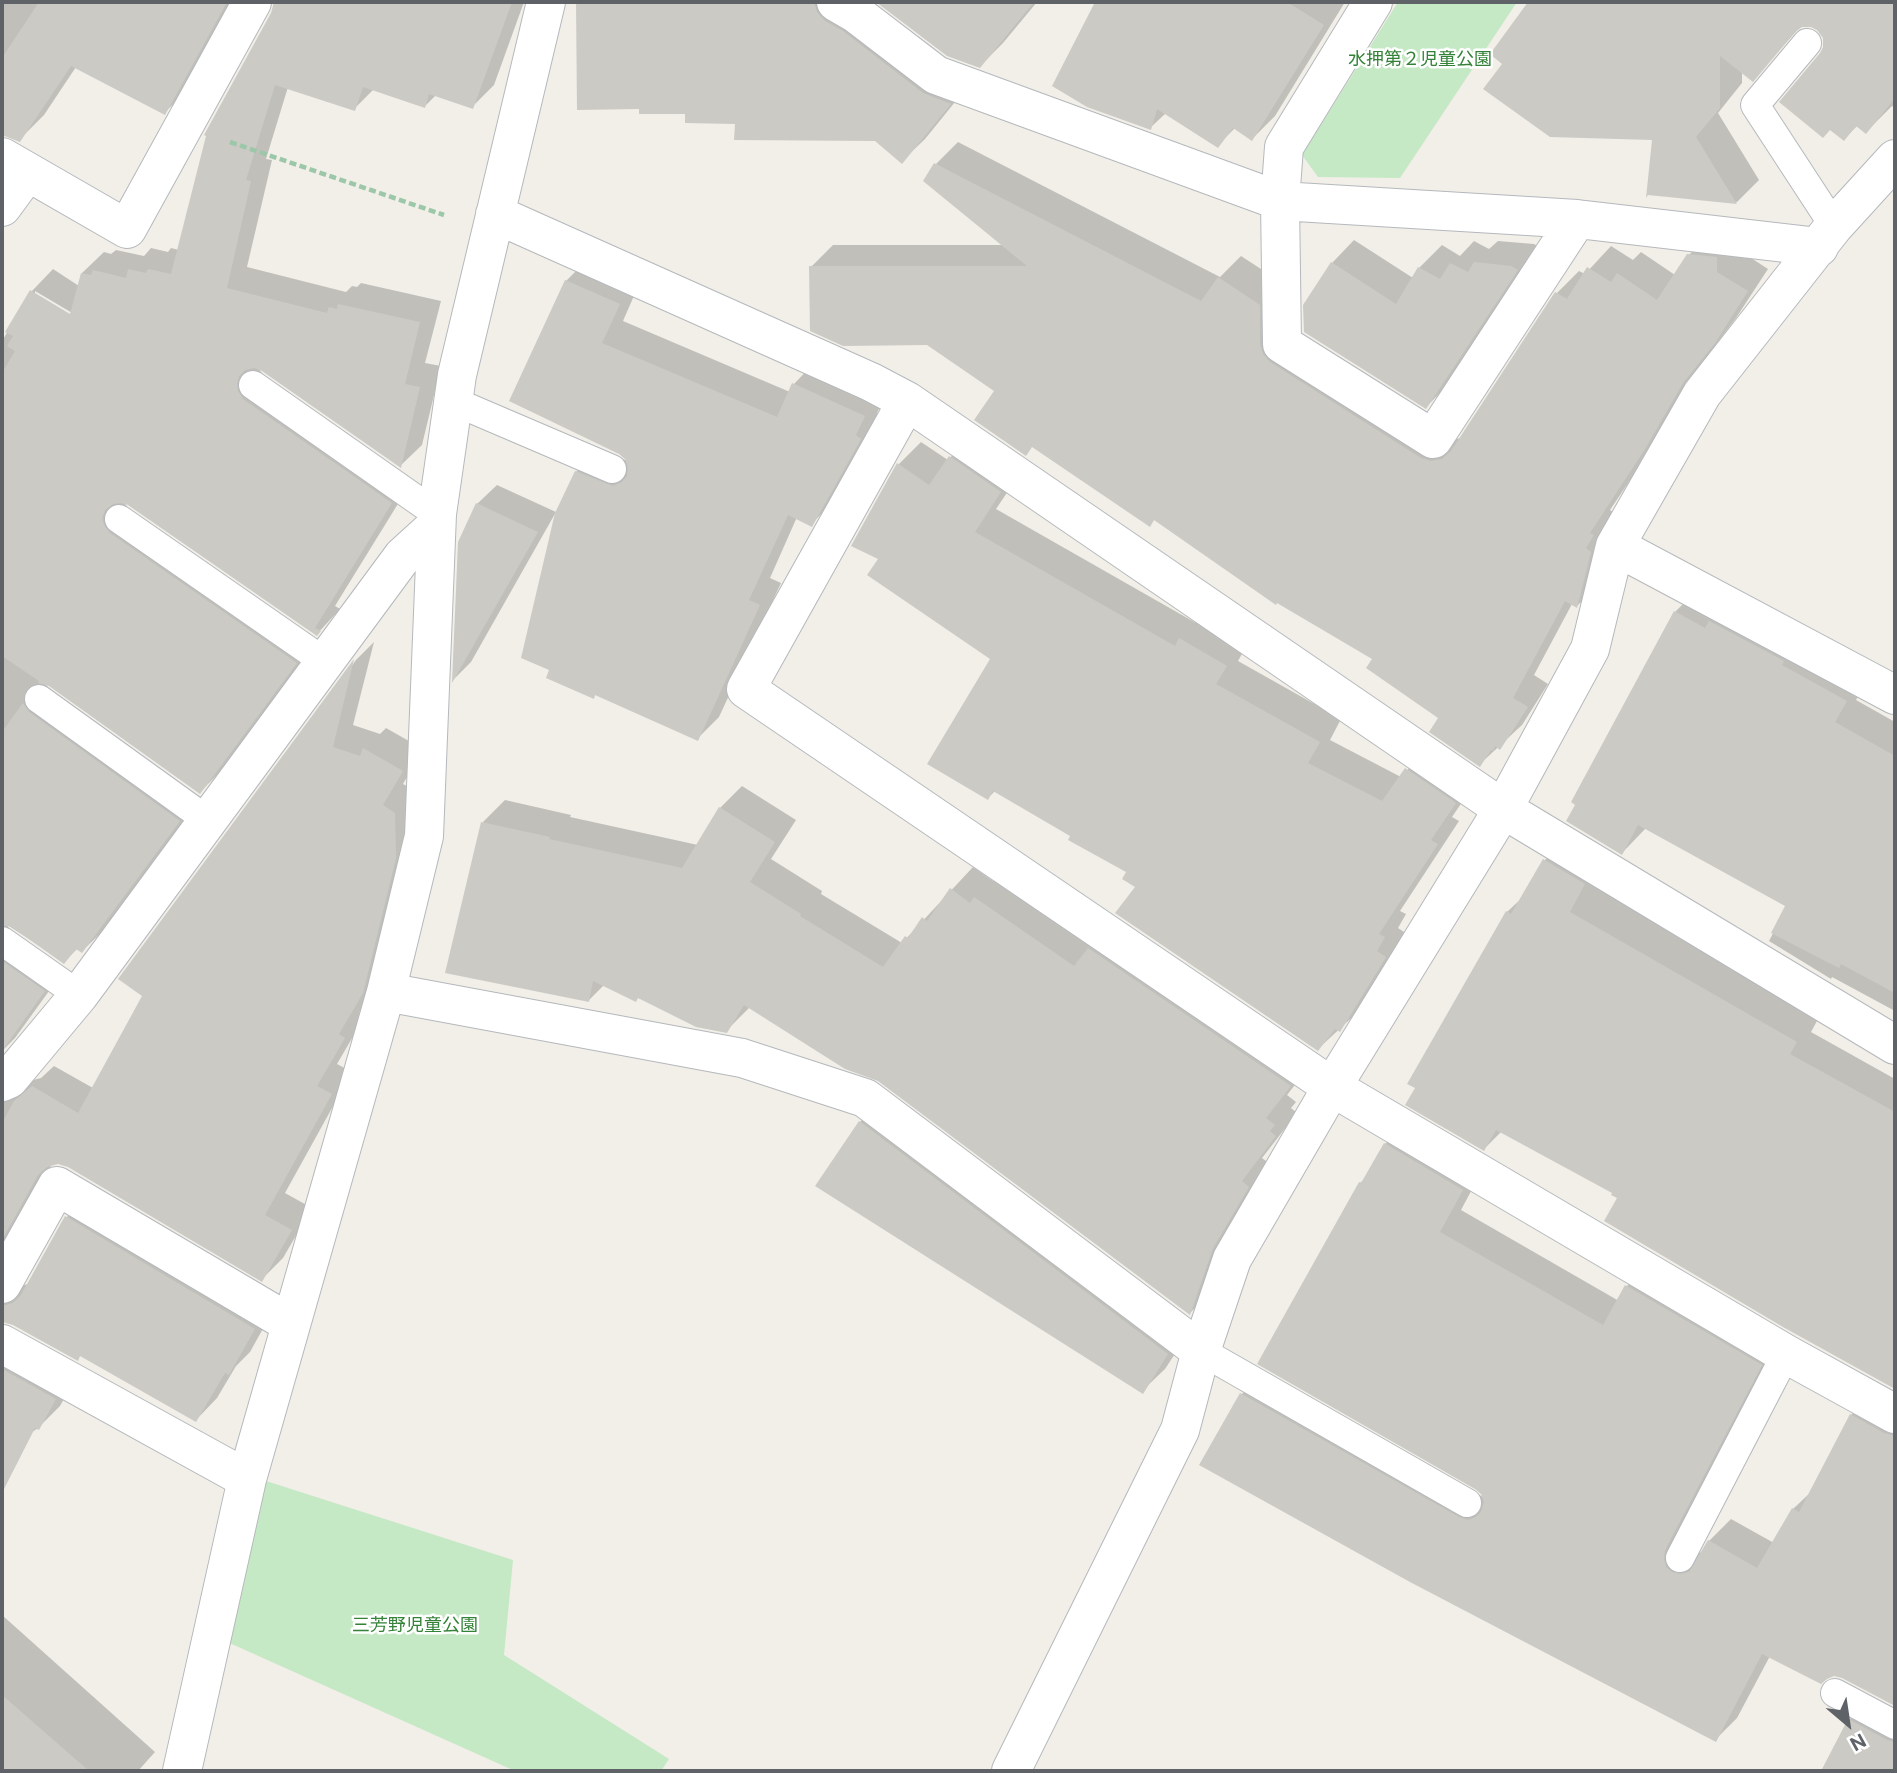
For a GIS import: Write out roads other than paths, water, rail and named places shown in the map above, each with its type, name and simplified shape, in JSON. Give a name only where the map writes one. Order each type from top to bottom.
[{"type":"street","points":[[2,207],[14,165],[128,229],[252,2]]},
{"type":"street","points":[[182,1771],[247,1479],[386,992],[424,836],[436,520],[453,401],[493,222],[547,2]]},
{"type":"street","points":[[836,2],[855,13],[936,75],[1280,201],[1827,237]]},
{"type":"street","points":[[1363,5],[1284,147],[1280,201],[1282,344],[1433,439],[1577,219]]},
{"type":"street","points":[[1011,1771],[1180,1430],[1201,1351],[1232,1259],[1332,1087],[1503,809],[1590,649],[1615,546],[1702,394],[1827,237],[1895,159]]},
{"type":"street","points":[[493,222],[871,382],[907,401],[1503,809],[1895,1045]]},
{"type":"street","points":[[907,401],[746,689],[1332,1087],[1786,1354],[1895,1414]]},
{"type":"street","points":[[2,1082],[9,1079],[79,995],[403,556],[436,520]]},
{"type":"street","points":[[1615,546],[1895,695]]},
{"type":"street","points":[[386,992],[742,1058],[865,1098],[1201,1351]]},
{"type":"street","points":[[2,1284],[57,1186],[292,1324]]},
{"type":"street","points":[[2,1344],[247,1479]]},
{"type":"lane","points":[[1807,43],[1755,105],[1827,237]]},
{"type":"lane","points":[[253,385],[436,520]]},
{"type":"lane","points":[[453,401],[612,469]]},
{"type":"lane","points":[[119,519],[325,662]]},
{"type":"lane","points":[[39,699],[208,820]]},
{"type":"lane","points":[[2,941],[79,995]]},
{"type":"lane","points":[[1201,1351],[1467,1503]]},
{"type":"lane","points":[[1680,1558],[1786,1354]]},
{"type":"lane","points":[[1835,1693],[1895,1725]]},
{"type":"park label","name":"水押第２児童公園","points":[[1420,59]]},
{"type":"park label","name":"三芳野児童公園","points":[[415,1625]]}]
